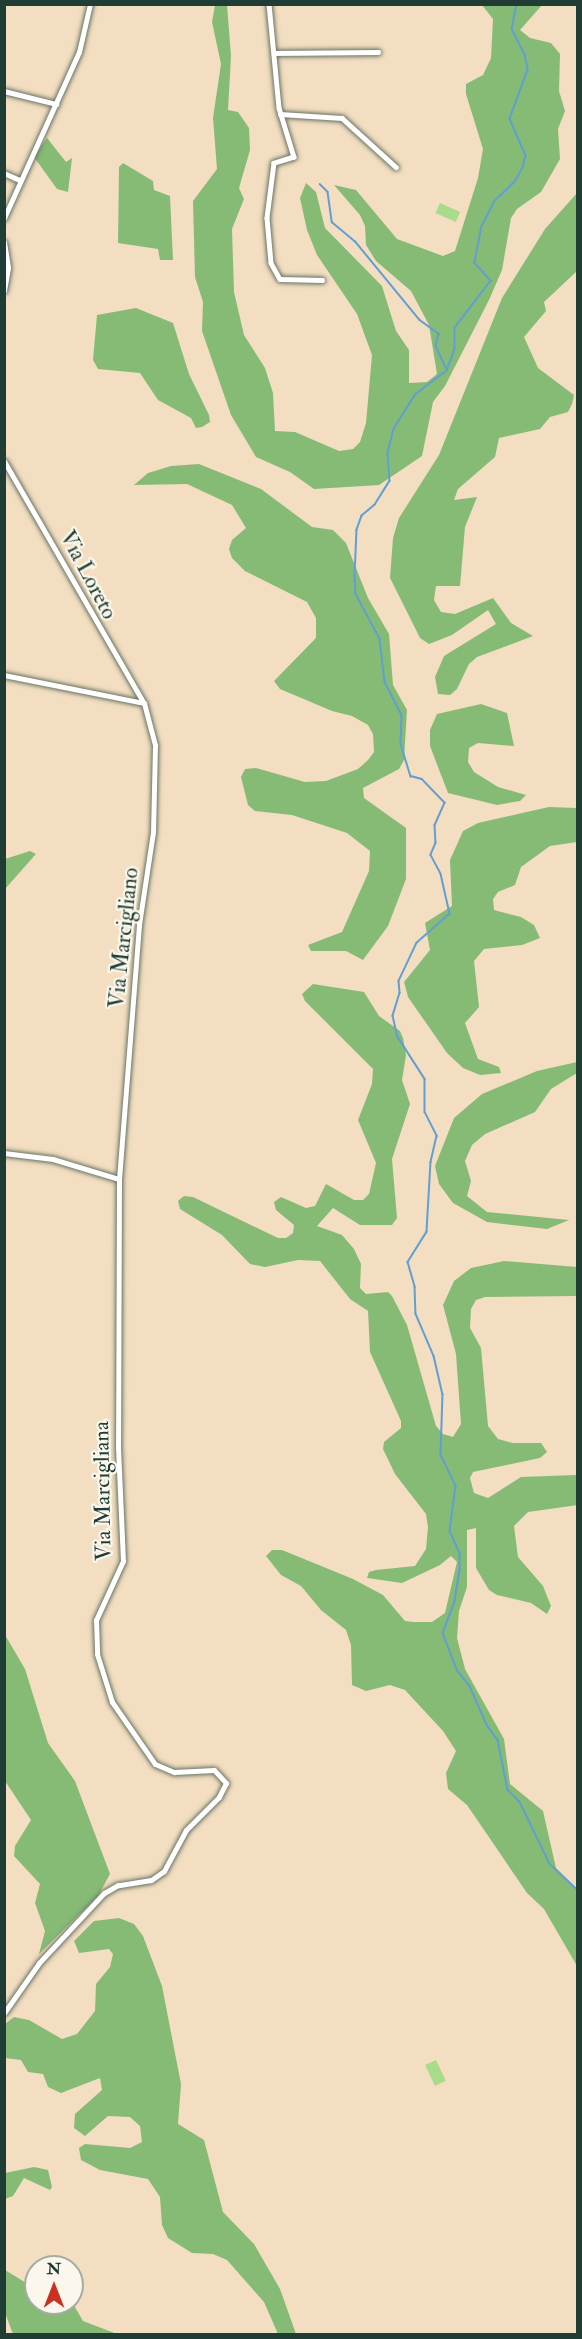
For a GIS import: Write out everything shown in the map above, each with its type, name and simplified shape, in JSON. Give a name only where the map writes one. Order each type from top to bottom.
[{"type":"street","points":[[4,218],[81,49],[90,4]]},
{"type":"street","points":[[268,4],[280,114],[294,157],[274,163],[266,224],[272,268],[280,279],[322,280]]},
{"type":"street","points":[[274,53],[378,51]]},
{"type":"street","points":[[4,90],[56,104]]},
{"type":"street","points":[[280,114],[342,118],[396,167]]},
{"type":"street","points":[[4,173],[20,180]]},
{"type":"street","points":[[4,242],[8,268],[4,291]]},
{"type":"street","name":"Via Loreto","points":[[4,461],[144,703]]},
{"type":"street","points":[[4,675],[144,703]]},
{"type":"street","name":"Via Marcigliano","points":[[119,1179],[139,925],[155,808],[154,737],[144,703]]},
{"type":"street","points":[[4,1153],[53,1159],[119,1179]]},
{"type":"street","name":"Via Marcigliana","points":[[4,2013],[37,1966],[104,1893],[118,1885],[152,1880],[164,1871],[186,1830],[226,1786],[222,1775],[214,1770],[174,1772],[155,1764],[112,1702],[97,1654],[95,1623],[121,1571],[124,1552],[118,1447],[119,1179]]},
{"type":"green space","points":[[215,5],[227,5],[231,56],[228,110],[238,112],[249,128],[250,150],[239,188],[244,199],[232,229],[234,292],[244,335],[265,368],[273,393],[275,431],[295,432],[339,451],[353,449],[360,442],[366,423],[372,355],[357,314],[317,255],[307,230],[300,198],[306,183],[316,192],[325,228],[382,286],[396,331],[409,350],[409,383],[427,382],[437,374],[429,325],[411,291],[376,261],[366,245],[365,226],[360,215],[334,185],[356,190],[397,239],[443,256],[455,251],[478,178],[483,149],[466,94],[466,84],[483,75],[491,58],[493,19],[482,5],[542,5],[520,30],[530,38],[551,43],[560,54],[559,91],[565,111],[558,129],[560,159],[541,192],[517,209],[511,218],[502,270],[445,386],[433,402],[422,456],[379,485],[314,489],[290,472],[256,457],[231,415],[202,331],[203,302],[195,277],[193,201],[217,169],[213,118],[221,64],[212,22]]},
{"type":"green space","points":[[47,138],[66,162],[72,158],[68,192],[57,189],[34,157]]},
{"type":"green space","points":[[123,163],[153,181],[154,190],[170,196],[173,260],[160,260],[158,249],[118,243],[119,167]]},
{"type":"green space","points":[[577,193],[577,271],[544,302],[546,311],[524,337],[538,368],[574,395],[572,404],[568,412],[550,417],[540,429],[499,438],[495,457],[458,489],[454,500],[477,497],[465,527],[460,586],[436,586],[434,600],[441,612],[455,614],[493,598],[511,623],[533,636],[477,657],[469,664],[457,689],[450,695],[438,694],[435,677],[444,656],[496,624],[488,610],[452,635],[429,644],[420,638],[390,578],[393,538],[399,518],[439,455],[502,298],[545,229]]},
{"type":"green space","points":[[440,203],[460,212],[456,222],[436,213]]},
{"type":"green space","points":[[136,308],[173,323],[189,374],[209,415],[210,422],[202,427],[196,428],[191,418],[158,400],[140,373],[98,369],[93,360],[97,315]]},
{"type":"green space","points":[[199,464],[261,489],[312,527],[333,530],[346,543],[368,598],[389,634],[393,685],[407,710],[404,760],[399,769],[363,788],[364,798],[406,828],[406,879],[388,926],[363,960],[346,951],[311,951],[308,945],[342,932],[369,871],[370,851],[347,833],[292,815],[255,811],[248,805],[241,777],[245,769],[256,768],[305,782],[326,781],[358,769],[368,760],[374,752],[373,734],[368,725],[352,716],[332,711],[280,689],[274,681],[316,638],[316,618],[307,602],[245,571],[232,558],[229,549],[232,540],[246,528],[232,505],[187,484],[134,485],[148,473],[171,466]]},
{"type":"green space","points":[[481,704],[507,713],[514,746],[478,743],[469,748],[468,762],[474,772],[498,787],[526,795],[520,801],[497,805],[448,793],[430,746],[430,730],[437,714]]},
{"type":"green space","points":[[549,807],[577,808],[577,842],[550,846],[521,867],[515,885],[498,892],[493,899],[494,910],[521,917],[534,925],[540,938],[522,945],[484,949],[474,961],[479,1007],[465,1023],[478,1059],[499,1067],[501,1073],[480,1075],[463,1068],[447,1053],[408,997],[404,982],[430,950],[425,923],[452,906],[450,860],[463,831],[478,823]]},
{"type":"green space","points":[[30,851],[36,854],[5,889],[5,859]]},
{"type":"green space","points":[[313,984],[364,992],[379,1016],[400,1031],[403,1038],[406,1055],[402,1080],[410,1104],[392,1159],[397,1218],[392,1225],[360,1225],[333,1208],[317,1226],[342,1235],[354,1249],[361,1264],[360,1288],[366,1294],[388,1292],[392,1296],[407,1325],[436,1426],[443,1434],[453,1437],[461,1424],[456,1354],[443,1305],[454,1281],[471,1268],[504,1261],[577,1267],[577,1296],[485,1297],[476,1300],[471,1309],[470,1328],[481,1348],[488,1426],[498,1439],[513,1443],[541,1443],[547,1452],[540,1458],[473,1472],[470,1478],[474,1493],[488,1498],[521,1477],[576,1475],[578,1505],[528,1512],[514,1526],[518,1557],[543,1586],[551,1606],[547,1614],[531,1603],[497,1595],[489,1590],[476,1568],[476,1528],[467,1530],[467,1587],[459,1611],[457,1638],[465,1669],[504,1739],[510,1784],[543,1811],[556,1868],[577,1889],[577,1966],[544,1909],[527,1893],[467,1805],[448,1789],[446,1773],[456,1751],[443,1731],[405,1690],[390,1685],[366,1691],[352,1685],[351,1645],[346,1630],[321,1610],[301,1586],[281,1575],[266,1556],[272,1550],[282,1550],[353,1579],[383,1595],[405,1621],[414,1622],[432,1622],[445,1613],[457,1562],[451,1556],[440,1565],[402,1583],[367,1578],[369,1572],[376,1570],[415,1566],[426,1549],[428,1527],[426,1514],[395,1474],[383,1449],[384,1442],[401,1428],[401,1421],[370,1352],[368,1311],[350,1299],[320,1261],[298,1260],[265,1267],[250,1264],[222,1235],[180,1209],[178,1201],[184,1196],[193,1197],[278,1238],[286,1238],[293,1233],[294,1225],[276,1210],[274,1202],[281,1197],[306,1208],[315,1206],[326,1184],[354,1200],[363,1200],[369,1194],[376,1163],[358,1120],[372,1084],[373,1069],[305,1001],[302,994]]},
{"type":"green space","points":[[577,1062],[577,1073],[551,1089],[535,1112],[485,1134],[472,1145],[465,1161],[471,1181],[467,1196],[487,1212],[569,1220],[547,1229],[487,1222],[453,1203],[439,1184],[435,1166],[454,1118],[482,1094],[537,1071]]},
{"type":"green space","points":[[4,1633],[25,1669],[48,1743],[75,1781],[110,1874],[98,1896],[39,1954],[45,1931],[35,1903],[40,1884],[14,1856],[15,1846],[31,1820],[5,1781]]},
{"type":"green space","points":[[119,1918],[134,1924],[143,1936],[162,1986],[181,2084],[178,2124],[204,2140],[223,2212],[254,2244],[280,2289],[296,2334],[278,2334],[264,2302],[227,2260],[213,2254],[192,2253],[168,2238],[162,2225],[160,2197],[148,2179],[100,2170],[81,2160],[79,2148],[85,2144],[130,2148],[142,2142],[140,2126],[130,2117],[108,2116],[85,2136],[74,2128],[75,2114],[102,2090],[100,2078],[61,2093],[48,2087],[43,2074],[28,2072],[21,2060],[5,2058],[5,2024],[14,2017],[29,2020],[62,2039],[77,2034],[95,2011],[96,1984],[110,1967],[113,1954],[109,1949],[79,1953],[74,1941],[94,1921]]},
{"type":"green space","points":[[436,2060],[446,2081],[435,2086],[425,2065]]},
{"type":"green space","points":[[34,2167],[48,2170],[52,2187],[50,2190],[24,2178],[13,2196],[5,2199],[5,2173]]},
{"type":"green space","points":[[5,2270],[24,2282],[24,2315],[80,2315],[83,2321],[117,2334],[13,2334],[5,2313]]},
{"type":"waterway","points":[[517,4],[512,29],[525,54],[528,70],[510,119],[526,156],[523,168],[515,182],[495,201],[482,226],[475,263],[491,281],[455,328],[455,349],[447,371],[416,394],[394,429],[388,453],[390,481],[375,505],[362,516],[357,530],[355,576],[356,594],[380,639],[385,682],[402,715],[401,744],[411,776],[422,779],[445,803],[435,825],[436,843],[431,855],[441,874],[450,914],[417,943],[399,981],[400,993],[393,1016],[398,1037],[425,1079],[425,1112],[437,1136],[431,1162],[427,1232],[408,1262],[415,1287],[416,1314],[434,1356],[443,1394],[441,1455],[456,1486],[450,1531],[460,1553],[460,1570],[455,1602],[443,1633],[457,1670],[470,1686],[487,1725],[498,1740],[508,1790],[520,1802],[550,1864],[578,1890]]},
{"type":"waterway","points":[[320,184],[328,192],[332,222],[355,241],[420,320],[439,334],[436,346],[447,370]]}]
